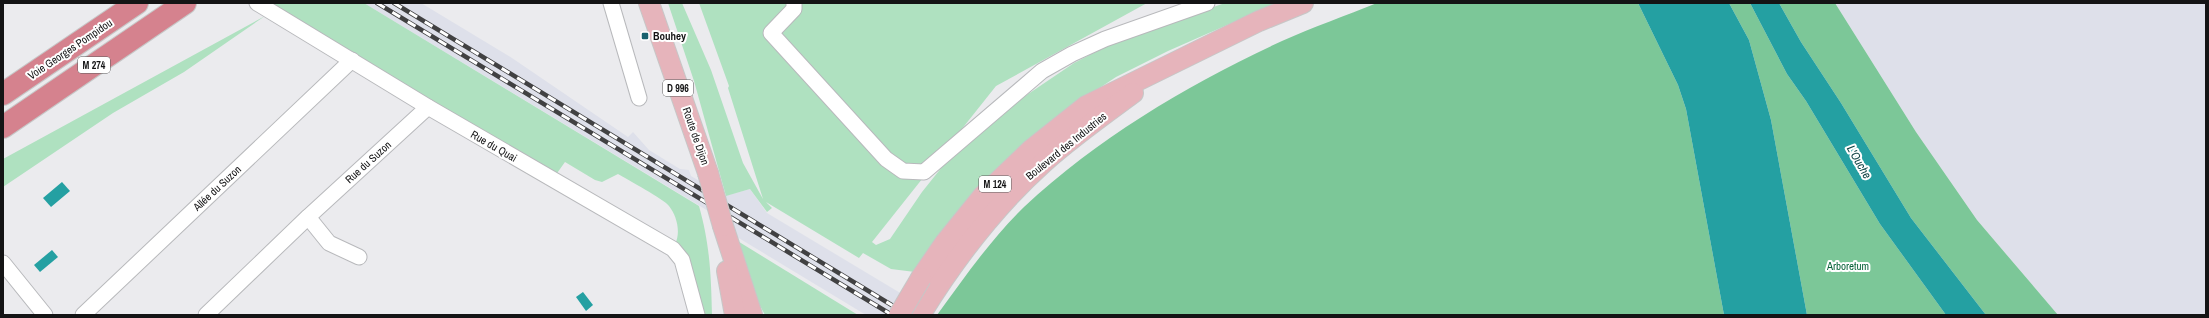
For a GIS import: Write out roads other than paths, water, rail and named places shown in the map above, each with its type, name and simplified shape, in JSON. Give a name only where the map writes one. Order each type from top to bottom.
[{"type":"highway","name":"Voie Georges Pompidou","points":[[3,94],[137,3]]},
{"type":"highway","name":"M 274","points":[[3,127],[185,3]]},
{"type":"main road","name":"Route de Dijon","points":[[648,3],[708,173],[723,226],[752,315]]},
{"type":"main road","name":"Boulevard des Industries","points":[[920,315],[929,283],[961,222],[1006,172],[1032,149],[1086,106],[1260,21],[1303,3]]},
{"type":"main road","name":"Route de Dijon","points":[[723,226],[726,266],[735,315]]},
{"type":"main road","name":"Boulevard des Industries","points":[[899,315],[929,283]]},
{"type":"street","name":"Rue du Quai","points":[[257,3],[428,107],[672,249],[682,260],[697,315]]},
{"type":"street","points":[[611,3],[639,98]]},
{"type":"street","points":[[794,3],[794,9],[771,33],[886,159],[903,171],[924,172],[1042,71],[1072,54],[1105,39],[1207,3]]},
{"type":"street","name":"Allée du Suzon","points":[[83,315],[352,60]]},
{"type":"street","name":"Rue du Suzon","points":[[206,315],[308,217],[428,107]]},
{"type":"street","points":[[308,217],[330,243],[359,257]]},
{"type":"street","points":[[3,263],[38,313]]},
{"type":"water","points":[[1638,3],[1729,3],[1749,40],[1771,120],[1807,315],[1724,315],[1686,109],[1678,85]]},
{"type":"water","name":"L'Ouche","points":[[1750,3],[1779,3],[1801,42],[1841,103],[1911,218],[1986,315],[1946,315],[1880,224],[1806,101],[1787,74]]},
{"type":"water","points":[[62,182],[70,191],[51,207],[43,198]]},
{"type":"water","points":[[52,250],[58,257],[40,272],[34,265]]},
{"type":"water","points":[[583,292],[593,305],[586,311],[576,297]]},
{"type":"railway","points":[[377,3],[892,315]]},
{"type":"railway","points":[[394,3],[908,315]]},
{"type":"place","name":"Bouhey","points":[[645,36]]},
{"type":"park label","name":"Arboretum","points":[[1848,266]]}]
